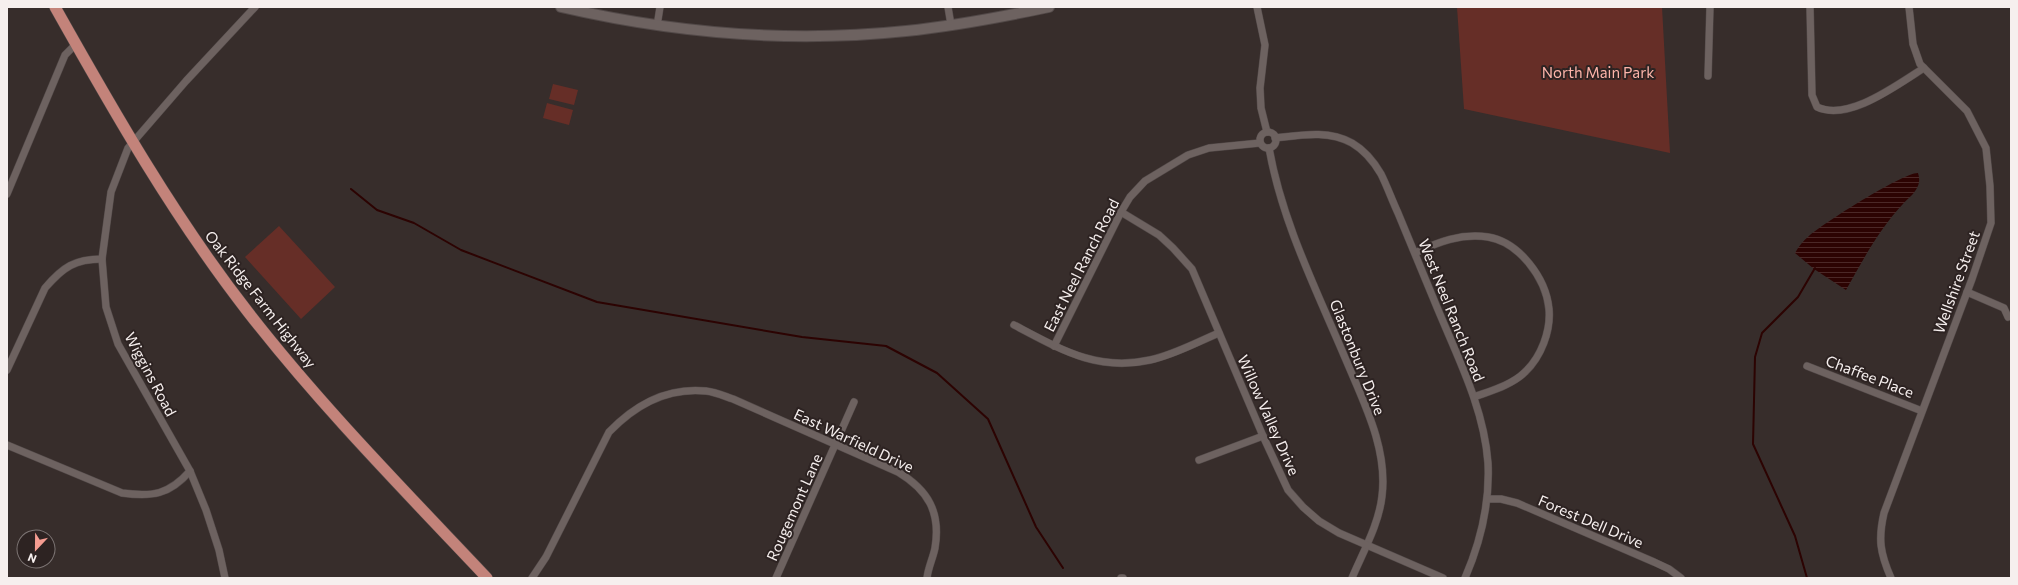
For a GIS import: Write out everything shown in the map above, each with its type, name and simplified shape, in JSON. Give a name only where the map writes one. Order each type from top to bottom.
[{"type":"main road","name":"Oak Ridge Farm Highway","points":[[55,7],[162,189],[208,258],[269,339],[373,458],[487,578]]},
{"type":"main road","points":[[561,7],[657,26],[720,32],[815,36],[890,32],[951,25],[1049,7]]},
{"type":"street","name":"Wiggins Road","points":[[225,578],[219,550],[206,510],[190,471],[144,393],[118,344],[106,307],[102,259],[111,192],[128,148],[254,7]]},
{"type":"street","points":[[657,26],[660,7]]},
{"type":"street","points":[[948,7],[951,25]]},
{"type":"street","points":[[1257,7],[1266,45],[1260,88],[1261,108],[1267,132]]},
{"type":"street","points":[[1708,76],[1710,7]]},
{"type":"street","points":[[1810,7],[1812,95],[1817,107],[1822,109],[1840,109],[1863,104],[1924,68]]},
{"type":"street","name":"Wellshire Street","points":[[1891,578],[1883,560],[1880,544],[1880,530],[1887,506],[1967,292],[1991,223],[1990,186],[1986,148],[1967,111],[1920,64],[1913,44],[1909,7]]},
{"type":"street","points":[[7,194],[65,55],[76,44]]},
{"type":"street","points":[[1267,132],[1272,133],[1275,138],[1275,143],[1269,148],[1263,147],[1260,143],[1260,137],[1267,132]]},
{"type":"street","name":"West Neel Ranch Road","points":[[1275,138],[1311,134],[1334,136],[1359,148],[1370,158],[1381,174],[1474,397],[1482,422],[1488,462],[1488,499],[1484,524],[1466,578]]},
{"type":"street","name":"East Neel Ranch Road","points":[[1054,346],[1121,212],[1130,197],[1145,181],[1188,155],[1209,148],[1260,143]]},
{"type":"street","name":"Glastonbury Drive","points":[[1269,148],[1284,210],[1358,389],[1380,447],[1383,473],[1382,497],[1367,545],[1352,578]]},
{"type":"street","name":"Willow Valley Drive","points":[[1121,212],[1159,234],[1192,269],[1263,436],[1288,490],[1303,507],[1339,533],[1443,578]]},
{"type":"street","points":[[1415,253],[1438,242],[1465,236],[1489,237],[1510,246],[1529,262],[1540,281],[1549,308],[1546,335],[1539,355],[1519,377],[1491,391],[1474,397]]},
{"type":"street","points":[[7,370],[45,288],[53,278],[67,267],[84,259],[102,259]]},
{"type":"street","points":[[1967,292],[2004,308],[2008,317]]},
{"type":"street","points":[[1014,325],[1054,346],[1093,361],[1111,363],[1131,363],[1163,356],[1219,333]]},
{"type":"street","name":"Chaffee Place","points":[[1807,366],[1922,411]]},
{"type":"street","name":"East Warfield Drive","points":[[532,578],[546,557],[609,432],[642,404],[664,395],[684,391],[706,391],[733,399],[898,472],[914,481],[928,497],[934,513],[937,535],[927,578]]},
{"type":"street","name":"Rougemont Lane","points":[[776,578],[854,402]]},
{"type":"street","points":[[1199,460],[1263,436]]},
{"type":"street","points":[[7,445],[128,494],[146,496],[163,492],[181,482],[190,471]]},
{"type":"street","name":"Forest Dell Drive","points":[[1488,499],[1501,499],[1517,503],[1654,562],[1669,569],[1680,578]]},
{"type":"green space","name":"North Main Park","points":[[1457,7],[1662,7],[1670,153],[1464,109]]},
{"type":"green space","points":[[553,84],[578,90],[574,105],[549,99]]},
{"type":"green space","points":[[547,103],[573,110],[569,125],[543,118]]},
{"type":"green space","points":[[279,226],[335,287],[301,319],[245,257]]},
{"type":"shaded area","points":[[1918,173],[1919,182],[1916,190],[1883,228],[1846,290],[1814,269],[1795,253],[1809,236],[1846,211],[1881,189],[1910,175]]},
{"type":"waterway","points":[[351,189],[377,210],[414,223],[461,250],[597,302],[802,337],[886,346],[937,373],[988,419],[1036,527],[1063,568]]},
{"type":"waterway","points":[[1807,578],[1795,536],[1753,444],[1755,357],[1762,333],[1798,297],[1815,268]]}]
